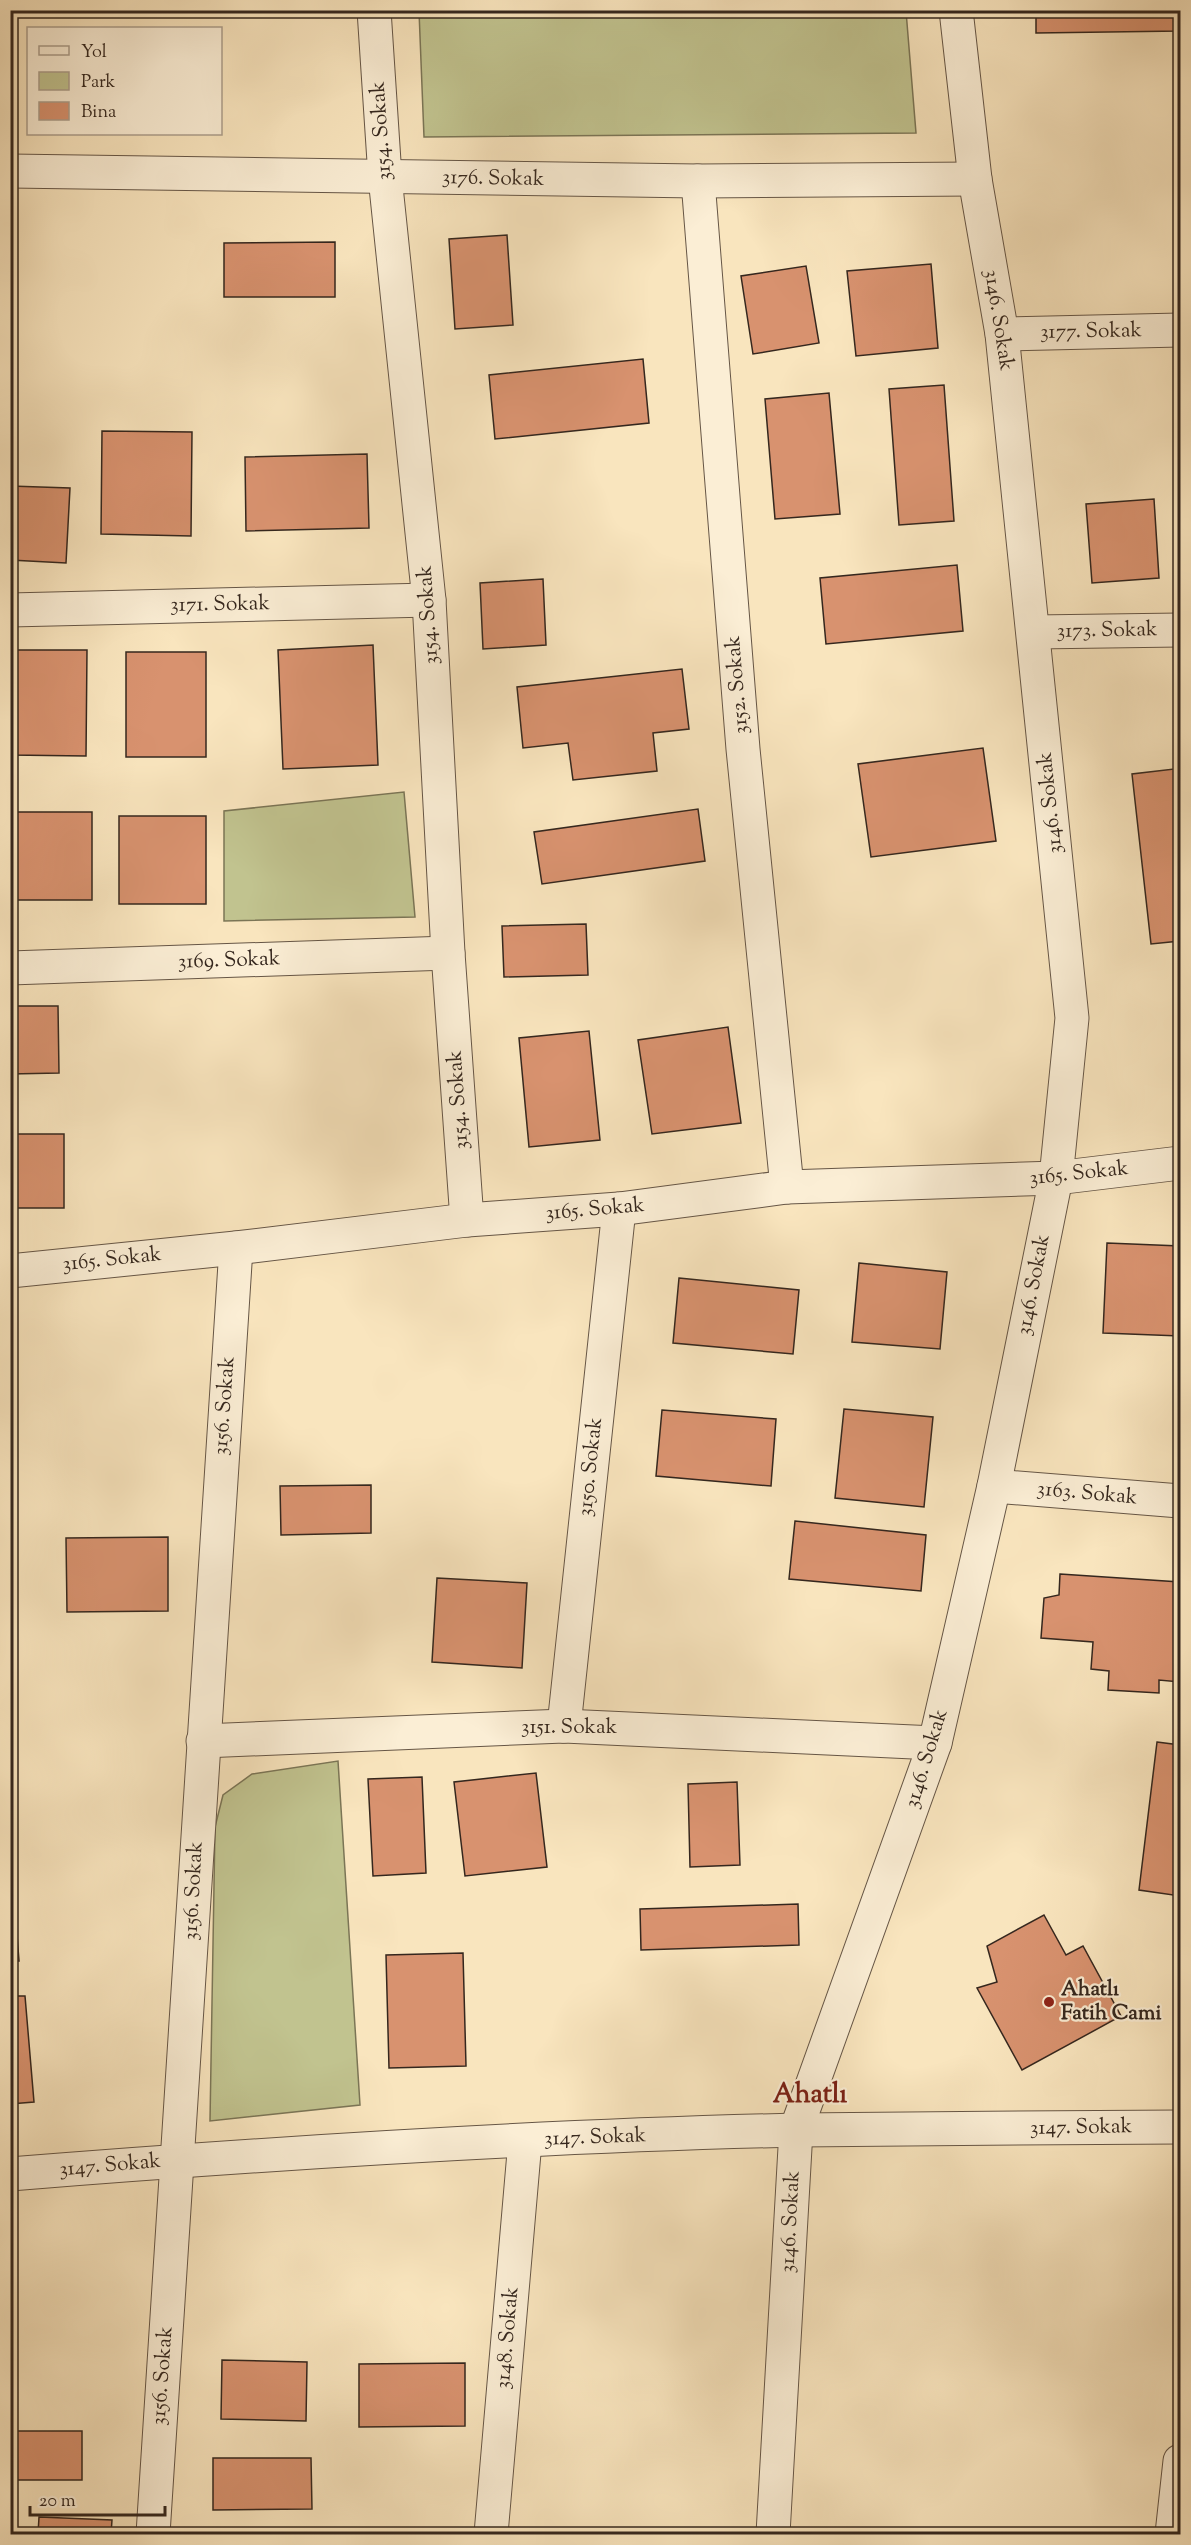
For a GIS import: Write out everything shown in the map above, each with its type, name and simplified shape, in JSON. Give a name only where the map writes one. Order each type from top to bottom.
[{"type":"street","name":"3154. Sokak","points":[[374,10],[385,177],[429,600],[448,953],[467,1220]]},
{"type":"street","name":"3146. Sokak","points":[[773,2535],[796,2130],[935,1743],[994,1486],[1056,1178],[1072,1018],[1002,334],[975,180],[956,10]]},
{"type":"street","name":"3176. Sokak","points":[[10,171],[698,181],[975,180]]},
{"type":"street","name":"3152. Sokak","points":[[698,181],[743,749],[787,1187]]},
{"type":"street","name":"3177. Sokak","points":[[1002,334],[1180,330]]},
{"type":"street","name":"3171. Sokak","points":[[10,610],[429,600]]},
{"type":"street","name":"3173. Sokak","points":[[1034,632],[1180,630]]},
{"type":"street","name":"3169. Sokak","points":[[10,968],[448,953]]},
{"type":"street","name":"3165. Sokak","points":[[10,1270],[236,1248],[467,1220],[619,1209],[787,1187],[1056,1178],[1180,1163]]},
{"type":"street","name":"3150. Sokak","points":[[564,1726],[619,1209]]},
{"type":"street","name":"3156. Sokak","points":[[153,2535],[236,1248]]},
{"type":"street","name":"3163. Sokak","points":[[994,1486],[1180,1501]]},
{"type":"street","name":"3151. Sokak","points":[[203,1741],[564,1726],[935,1743]]},
{"type":"street","name":"3147. Sokak","points":[[10,2174],[177,2160],[525,2141],[796,2130],[1180,2127]]},
{"type":"street","name":"3148. Sokak","points":[[491,2535],[525,2141]]},
{"type":"street","points":[[1173,2535],[1180,2462]]},
{"type":"green space","points":[[419,11],[906,11],[916,133],[424,137]]},
{"type":"green space","points":[[404,792],[415,917],[224,921],[224,811]]},
{"type":"green space","points":[[338,1761],[360,2105],[210,2121],[215,1827],[223,1795],[252,1774]]},
{"type":"building","points":[[1036,10],[1180,10],[1180,31],[1036,33]]},
{"type":"building","points":[[507,235],[513,325],[455,329],[449,239]]},
{"type":"building","points":[[335,242],[335,297],[224,297],[224,243]]},
{"type":"building","points":[[931,264],[938,348],[856,356],[847,271]]},
{"type":"building","points":[[806,266],[819,343],[753,354],[741,276]]},
{"type":"building","points":[[643,359],[649,423],[495,439],[489,375]]},
{"type":"building","points":[[10,375],[15,375],[15,436],[10,436]]},
{"type":"building","points":[[944,385],[954,521],[899,525],[889,389]]},
{"type":"building","points":[[829,393],[840,514],[775,519],[765,399]]},
{"type":"building","points":[[102,431],[192,432],[191,536],[101,534]]},
{"type":"building","points":[[367,454],[369,528],[246,531],[245,457]]},
{"type":"building","points":[[10,486],[70,488],[66,563],[10,560]]},
{"type":"building","points":[[1154,499],[1159,578],[1092,583],[1086,504]]},
{"type":"building","points":[[957,565],[963,631],[826,644],[820,578]]},
{"type":"building","points":[[543,579],[546,645],[483,649],[480,583]]},
{"type":"building","points":[[373,645],[378,765],[283,769],[278,650]]},
{"type":"building","points":[[10,650],[87,650],[86,756],[10,755]]},
{"type":"building","points":[[126,652],[206,652],[206,757],[126,757]]},
{"type":"building","points":[[682,669],[689,729],[653,733],[657,771],[573,780],[568,743],[523,748],[517,687]]},
{"type":"building","points":[[983,748],[996,841],[871,857],[858,764]]},
{"type":"building","points":[[1174,769],[1175,783],[1180,783],[1180,941],[1151,944],[1132,774]]},
{"type":"building","points":[[698,809],[705,861],[542,884],[534,832]]},
{"type":"building","points":[[10,812],[92,812],[92,900],[10,900]]},
{"type":"building","points":[[119,816],[206,816],[206,904],[119,904]]},
{"type":"building","points":[[586,924],[588,975],[504,977],[502,926]]},
{"type":"building","points":[[10,1006],[58,1006],[59,1073],[10,1074]]},
{"type":"building","points":[[728,1027],[741,1123],[652,1134],[638,1040]]},
{"type":"building","points":[[589,1031],[600,1140],[529,1147],[519,1038]]},
{"type":"building","points":[[10,1134],[64,1134],[64,1208],[10,1208]]},
{"type":"building","points":[[1107,1243],[1180,1246],[1180,1336],[1103,1333]]},
{"type":"building","points":[[859,1263],[947,1272],[940,1349],[852,1342]]},
{"type":"building","points":[[679,1278],[799,1290],[793,1354],[673,1343]]},
{"type":"building","points":[[844,1409],[933,1417],[924,1507],[835,1498]]},
{"type":"building","points":[[662,1410],[776,1419],[771,1486],[656,1476]]},
{"type":"building","points":[[371,1485],[371,1533],[281,1535],[280,1486]]},
{"type":"building","points":[[795,1521],[926,1535],[921,1591],[789,1579]]},
{"type":"building","points":[[168,1537],[168,1611],[67,1612],[66,1538]]},
{"type":"building","points":[[1060,1574],[1180,1582],[1180,1682],[1159,1680],[1159,1693],[1108,1690],[1109,1671],[1091,1669],[1093,1642],[1041,1638],[1044,1598],[1059,1595]]},
{"type":"building","points":[[437,1578],[527,1583],[522,1668],[432,1662]]},
{"type":"building","points":[[10,1735],[15,1735],[17,1856],[10,1856]]},
{"type":"building","points":[[1157,1742],[1180,1745],[1180,1896],[1139,1890]]},
{"type":"building","points":[[536,1773],[547,1867],[465,1876],[454,1782]]},
{"type":"building","points":[[422,1777],[426,1873],[373,1876],[368,1779]]},
{"type":"building","points":[[737,1782],[740,1865],[690,1867],[688,1784]]},
{"type":"building","points":[[13,1884],[19,1961],[10,1961],[10,1885]]},
{"type":"building","points":[[798,1904],[799,1945],[641,1950],[640,1909]]},
{"type":"building","name":"Ahatlı Fatih Cami","points":[[1044,1915],[1066,1955],[1083,1946],[1121,2016],[1022,2070],[977,1988],[997,1982],[987,1946]]},
{"type":"building","points":[[463,1953],[466,2066],[389,2068],[386,1955]]},
{"type":"building","points":[[10,1996],[25,1996],[34,2102],[10,2104]]},
{"type":"building","points":[[222,2360],[307,2362],[306,2421],[221,2419]]},
{"type":"building","points":[[465,2363],[465,2426],[359,2427],[359,2364]]},
{"type":"building","points":[[10,2431],[82,2431],[82,2480],[10,2480]]},
{"type":"building","points":[[213,2458],[311,2458],[312,2509],[213,2510]]},
{"type":"building","points":[[39,2517],[112,2520],[111,2534],[38,2534]]},
{"type":"place","name":"Ahatlı Fatih Cami","points":[[1049,2002]]},
{"type":"district","name":"Ahatlı","points":[[810,2095]]}]
